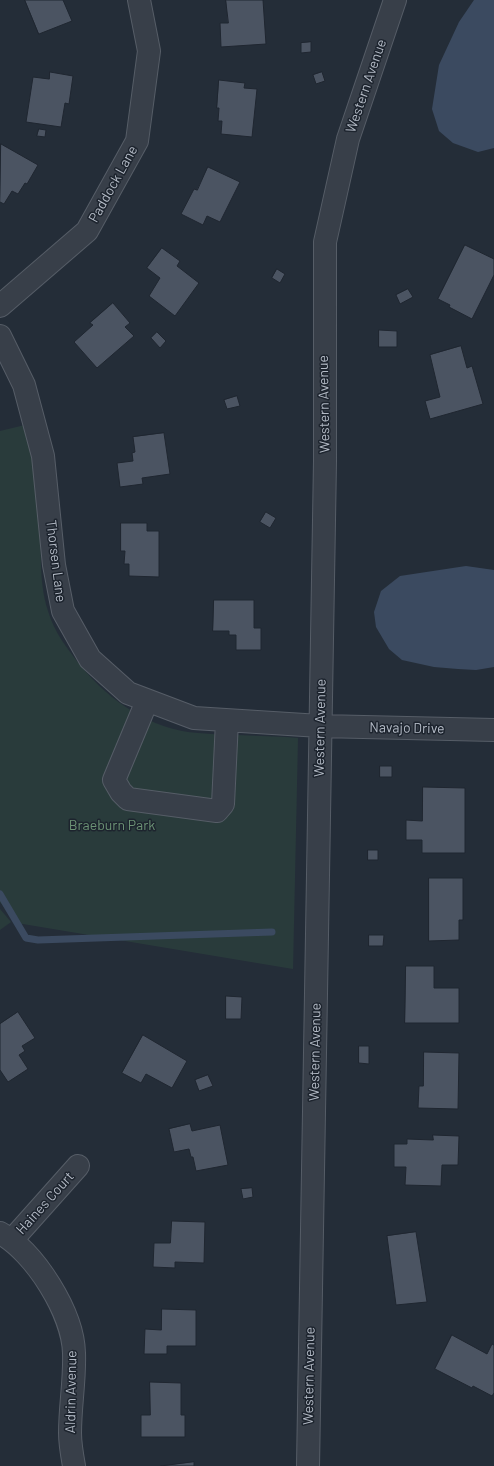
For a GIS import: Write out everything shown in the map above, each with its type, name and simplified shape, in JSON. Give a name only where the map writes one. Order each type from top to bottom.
[{"type":"street","name":"Paddock Lane","points":[[0,306],[87,231],[136,140],[149,51],[139,0]]},
{"type":"street","name":"Western Avenue","points":[[308,1466],[325,461],[325,242],[348,139],[395,0]]},
{"type":"street","name":"Thorsen Lane","points":[[0,336],[24,384],[43,456],[49,500],[54,565],[62,611],[90,658],[128,693],[194,718],[320,726]]},
{"type":"street","points":[[147,701],[114,780],[121,792],[128,799],[217,812],[223,804],[227,721]]},
{"type":"street","name":"Navajo Drive","points":[[320,726],[494,730]]},
{"type":"street","name":"Haines Court","points":[[6,1236],[78,1166]]},
{"type":"street","name":"Aldrin Avenue","points":[[6,1236],[47,1279],[66,1317],[74,1352],[70,1434],[74,1466]]},
{"type":"green space","name":"Braeburn Park","points":[[25,425],[38,492],[41,527],[41,564],[45,600],[51,619],[66,647],[92,679],[118,702],[133,712],[148,720],[181,731],[223,735],[298,738],[293,969],[17,923],[0,902],[0,431]]},
{"type":"green space","points":[[0,909],[11,922],[0,930]]},
{"type":"water","points":[[474,0],[494,0],[494,148],[478,152],[453,143],[439,131],[432,109],[439,65],[459,22]]},
{"type":"water","points":[[466,566],[494,570],[494,667],[476,670],[458,669],[434,667],[402,660],[389,649],[376,627],[374,612],[381,591],[400,576]]},
{"type":"building","points":[[25,0],[63,0],[72,21],[39,34]]},
{"type":"building","points":[[226,0],[263,0],[266,44],[221,47],[220,23],[228,23]]},
{"type":"building","points":[[311,42],[311,52],[301,53],[301,43]]},
{"type":"building","points":[[50,72],[73,76],[69,104],[65,103],[61,127],[26,122],[33,77],[49,79]]},
{"type":"building","points":[[322,72],[325,81],[316,84],[313,75]]},
{"type":"building","points":[[219,80],[245,83],[244,88],[257,89],[252,137],[221,134],[222,121],[218,121],[219,108],[217,108]]},
{"type":"building","points":[[39,129],[46,130],[45,137],[37,136]]},
{"type":"building","points":[[1,144],[38,165],[27,184],[25,183],[18,194],[12,191],[4,204],[0,202]]},
{"type":"building","points":[[208,167],[240,182],[220,222],[207,216],[203,225],[181,214],[194,189],[197,190]]},
{"type":"building","points":[[465,245],[494,259],[494,275],[472,319],[449,307],[450,305],[438,299]]},
{"type":"building","points":[[162,248],[180,261],[177,266],[199,283],[175,316],[149,296],[160,278],[147,268]]},
{"type":"building","points":[[277,269],[285,274],[280,283],[272,278]]},
{"type":"building","points":[[408,289],[413,297],[400,304],[396,295]]},
{"type":"building","points":[[113,303],[130,323],[125,327],[134,336],[97,368],[74,342],[93,325],[90,323]]},
{"type":"building","points":[[379,330],[397,331],[397,347],[379,347]]},
{"type":"building","points":[[157,332],[166,341],[160,348],[151,338]]},
{"type":"building","points":[[461,346],[467,368],[472,366],[483,404],[430,419],[425,401],[440,397],[430,355]]},
{"type":"building","points":[[237,396],[240,406],[227,409],[224,400]]},
{"type":"building","points":[[164,433],[170,474],[142,478],[143,484],[120,487],[117,463],[133,461],[132,453],[135,452],[133,437]]},
{"type":"building","points":[[266,512],[276,518],[270,528],[260,522]]},
{"type":"building","points":[[121,523],[147,523],[147,531],[159,531],[159,577],[129,576],[129,564],[124,564],[125,551],[121,551]]},
{"type":"building","points":[[214,600],[254,600],[254,628],[261,628],[261,650],[236,650],[236,635],[229,635],[229,631],[213,631]]},
{"type":"building","points":[[380,766],[392,766],[392,777],[380,777]]},
{"type":"building","points":[[423,787],[465,788],[465,853],[422,853],[422,840],[406,840],[406,820],[422,821]]},
{"type":"building","points":[[368,850],[378,850],[378,860],[368,860]]},
{"type":"building","points":[[429,878],[463,878],[463,920],[459,920],[459,940],[429,941]]},
{"type":"building","points":[[369,935],[384,935],[383,946],[369,946]]},
{"type":"building","points":[[406,966],[434,966],[434,988],[459,988],[459,1023],[405,1023]]},
{"type":"building","points":[[226,996],[242,997],[241,1019],[226,1019]]},
{"type":"building","points":[[18,1012],[35,1038],[22,1046],[25,1051],[19,1055],[28,1069],[8,1082],[0,1070],[0,1024]]},
{"type":"building","points":[[143,1035],[187,1061],[172,1088],[146,1074],[141,1083],[122,1073]]},
{"type":"building","points":[[359,1046],[369,1046],[369,1064],[359,1063]]},
{"type":"building","points":[[424,1052],[459,1053],[458,1109],[418,1108],[419,1086],[423,1086]]},
{"type":"building","points":[[208,1075],[213,1086],[199,1091],[195,1080]]},
{"type":"building","points":[[190,1124],[192,1131],[220,1125],[228,1165],[196,1171],[193,1157],[191,1157],[189,1149],[174,1152],[169,1129]]},
{"type":"building","points":[[433,1135],[459,1136],[458,1165],[442,1165],[441,1186],[405,1185],[406,1167],[394,1167],[394,1144],[407,1144],[407,1139],[433,1140]]},
{"type":"building","points":[[252,1188],[253,1197],[243,1199],[241,1189]]},
{"type":"building","points":[[172,1221],[205,1222],[204,1263],[175,1262],[175,1268],[153,1267],[154,1243],[170,1243]]},
{"type":"building","points":[[416,1232],[427,1302],[396,1305],[387,1236]]},
{"type":"building","points":[[162,1309],[196,1310],[196,1346],[167,1346],[167,1354],[144,1354],[145,1329],[161,1330]]},
{"type":"building","points":[[452,1335],[487,1354],[492,1344],[494,1345],[494,1393],[492,1396],[473,1386],[472,1388],[435,1369]]},
{"type":"building","points":[[150,1382],[181,1383],[181,1415],[185,1415],[185,1437],[141,1437],[141,1415],[150,1415]]},
{"type":"building","points":[[194,1462],[194,1466],[161,1466]]},
{"type":"waterway","points":[[0,894],[26,938],[38,940],[272,932]]}]
